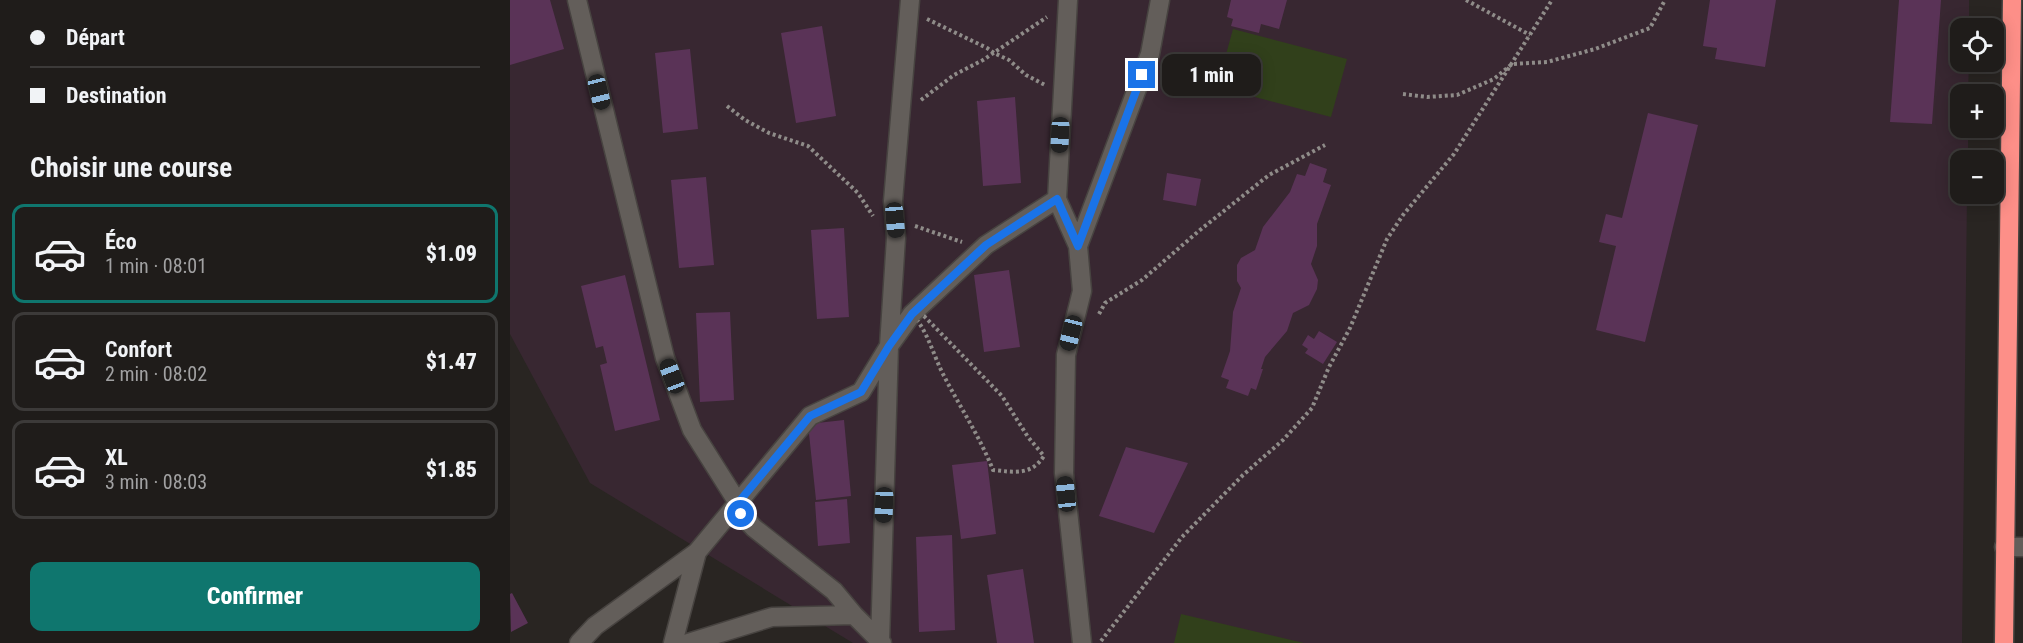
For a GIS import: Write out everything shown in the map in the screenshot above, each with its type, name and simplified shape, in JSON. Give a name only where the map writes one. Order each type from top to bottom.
[{"type":"highway","points":[[2004,643],[2004,546],[2016,204],[2012,0]]},
{"type":"street","points":[[577,0],[665,358],[692,430],[738,503],[741,514],[754,528],[834,591],[881,643]]},
{"type":"street","points":[[1078,246],[1150,54],[1160,0]]},
{"type":"street","points":[[1068,2],[1057,199],[1078,246],[1082,291],[1066,355],[1064,473],[1082,643]]},
{"type":"street","points":[[881,643],[889,346],[896,238],[894,201],[910,5]]},
{"type":"street","points":[[579,643],[595,626],[697,552],[810,416],[861,392],[912,314],[986,245],[1057,199]]},
{"type":"street","points":[[2004,546],[2023,547]]},
{"type":"street","points":[[673,643],[697,552]]},
{"type":"street","points":[[688,643],[772,617],[854,615]]},
{"type":"path","points":[[1466,0],[1530,35]]},
{"type":"path","points":[[1100,643],[1182,537],[1243,476],[1284,440],[1312,408],[1329,368],[1350,328],[1387,239],[1403,215],[1454,154],[1552,0]]},
{"type":"path","points":[[1403,93],[1427,97],[1457,95],[1494,79],[1512,63],[1547,62],[1585,52],[1650,28],[1665,0]]},
{"type":"path","points":[[902,115],[954,75],[994,53],[1068,2]]},
{"type":"path","points":[[910,5],[1009,60],[1026,75],[1063,93]]},
{"type":"path","points":[[1150,54],[1167,72],[1209,70]]},
{"type":"path","points":[[727,106],[744,120],[769,133],[808,146],[858,193],[877,222],[896,238]]},
{"type":"path","points":[[1095,320],[1105,303],[1142,280],[1200,230],[1269,176],[1325,145]]},
{"type":"path","points":[[894,201],[908,222],[925,230],[973,245],[986,245]]},
{"type":"path","points":[[912,314],[924,316],[1002,396],[1028,437],[1044,456],[1041,461],[1022,473],[993,470],[984,448],[935,359],[922,325],[912,314]]},
{"type":"shaded area","points":[[510,0],[1969,0],[1969,18],[1950,18],[1950,72],[1969,72],[1968,84],[1950,84],[1950,138],[1968,138],[1968,150],[1950,150],[1950,204],[1967,204],[1962,643],[853,643],[590,483],[510,334]]},
{"type":"green space","points":[[1233,29],[1347,59],[1331,117],[1217,87]]},
{"type":"green space","points":[[1181,614],[1304,643],[1174,643]]},
{"type":"building","points":[[510,0],[550,0],[564,49],[510,65]]},
{"type":"building","points":[[1231,0],[1287,0],[1279,29],[1261,24],[1259,33],[1231,26],[1233,19],[1227,17]]},
{"type":"building","points":[[1710,0],[1776,0],[1765,67],[1715,59],[1717,48],[1703,46]]},
{"type":"building","points":[[1899,0],[1941,0],[1932,124],[1890,122]]},
{"type":"building","points":[[822,26],[836,116],[796,123],[781,33]]},
{"type":"building","points":[[690,49],[698,129],[663,133],[655,53]]},
{"type":"building","points":[[1015,97],[1021,183],[983,186],[977,101]]},
{"type":"building","points":[[1648,113],[1698,125],[1645,342],[1596,330],[1616,246],[1599,242],[1606,214],[1622,218]]},
{"type":"building","points":[[1310,163],[1327,169],[1323,182],[1331,185],[1317,224],[1317,246],[1311,264],[1318,280],[1317,289],[1309,305],[1293,313],[1287,331],[1265,357],[1256,390],[1251,388],[1248,396],[1226,388],[1229,380],[1221,377],[1230,351],[1233,312],[1241,288],[1237,281],[1237,265],[1241,258],[1255,250],[1263,227],[1290,192],[1297,174],[1305,176]]},
{"type":"building","points":[[1167,173],[1201,179],[1196,206],[1163,200]]},
{"type":"building","points":[[706,177],[714,265],[679,268],[671,180]]},
{"type":"building","points":[[844,228],[849,317],[817,319],[811,230]]},
{"type":"building","points":[[1009,270],[1020,347],[984,352],[974,275]]},
{"type":"building","points":[[625,275],[660,420],[615,431],[600,365],[607,363],[603,346],[596,348],[581,286]]},
{"type":"building","points":[[730,312],[734,400],[700,402],[696,313]]},
{"type":"building","points":[[1319,331],[1337,342],[1323,364],[1305,353],[1308,349],[1302,345],[1308,335],[1314,339]]},
{"type":"building","points":[[844,420],[851,496],[816,500],[808,424]]},
{"type":"building","points":[[1126,447],[1188,463],[1154,533],[1099,516]]},
{"type":"building","points":[[987,461],[996,534],[961,539],[952,465]]},
{"type":"building","points":[[847,499],[850,543],[818,546],[815,502]]},
{"type":"building","points":[[952,535],[955,630],[919,632],[916,537]]},
{"type":"building","points":[[1023,569],[1034,643],[997,643],[987,575]]},
{"type":"building","points":[[512,593],[528,623],[511,632],[510,594]]},
{"type":"route","points":[[741,514],[738,503],[810,416],[861,392],[912,314],[986,245],[1057,199],[1078,246],[1142,75]]}]
